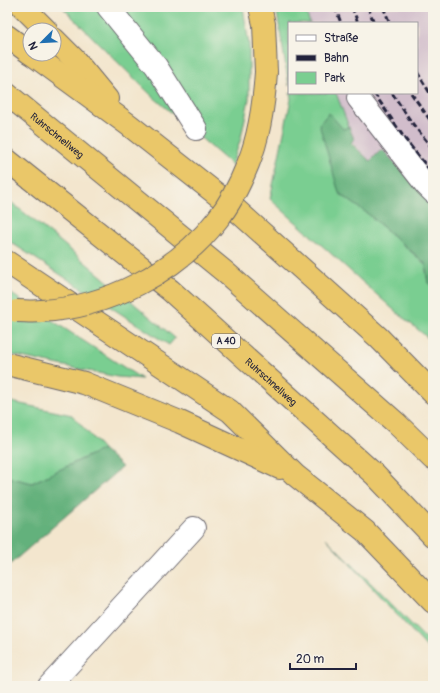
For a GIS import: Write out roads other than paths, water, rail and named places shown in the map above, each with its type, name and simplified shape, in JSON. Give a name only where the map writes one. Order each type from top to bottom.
[{"type":"highway","points":[[23,7],[38,22]]},
{"type":"highway","points":[[7,309],[41,311],[86,304],[141,283],[164,269],[181,256],[202,238],[218,220],[235,191],[248,164],[258,135],[267,65],[264,24],[260,7]]},
{"type":"highway","points":[[7,36],[22,47]]},
{"type":"highway","points":[[62,47],[74,59],[129,125]]},
{"type":"highway","points":[[43,62],[129,125],[233,207],[378,337],[433,393]]},
{"type":"highway","name":"Ruhrschnellweg","points":[[7,94],[225,272],[396,423],[433,459]]},
{"type":"highway","name":"Ruhrschnellweg","points":[[7,160],[170,290],[374,474],[433,536]]},
{"type":"highway","points":[[7,262],[230,411],[295,475],[365,531],[433,602]]},
{"type":"highway","points":[[7,364],[84,383],[180,422],[295,475]]},
{"type":"lane","points":[[108,7],[156,66],[196,129]]},
{"type":"lane","points":[[358,98],[433,192]]},
{"type":"lane","points":[[49,686],[194,528]]},
{"type":"railway","points":[[335,7],[341,22]]},
{"type":"railway","points":[[352,7],[358,22]]},
{"type":"railway","points":[[368,7],[374,22]]},
{"type":"railway","points":[[383,7],[390,22]]},
{"type":"railway","points":[[430,7],[433,10]]},
{"type":"railway","points":[[418,74],[433,98]]},
{"type":"railway","points":[[375,94],[405,139],[433,174]]},
{"type":"railway","points":[[393,94],[412,123],[433,149]]},
{"type":"railway","points":[[412,94],[433,124]]}]
